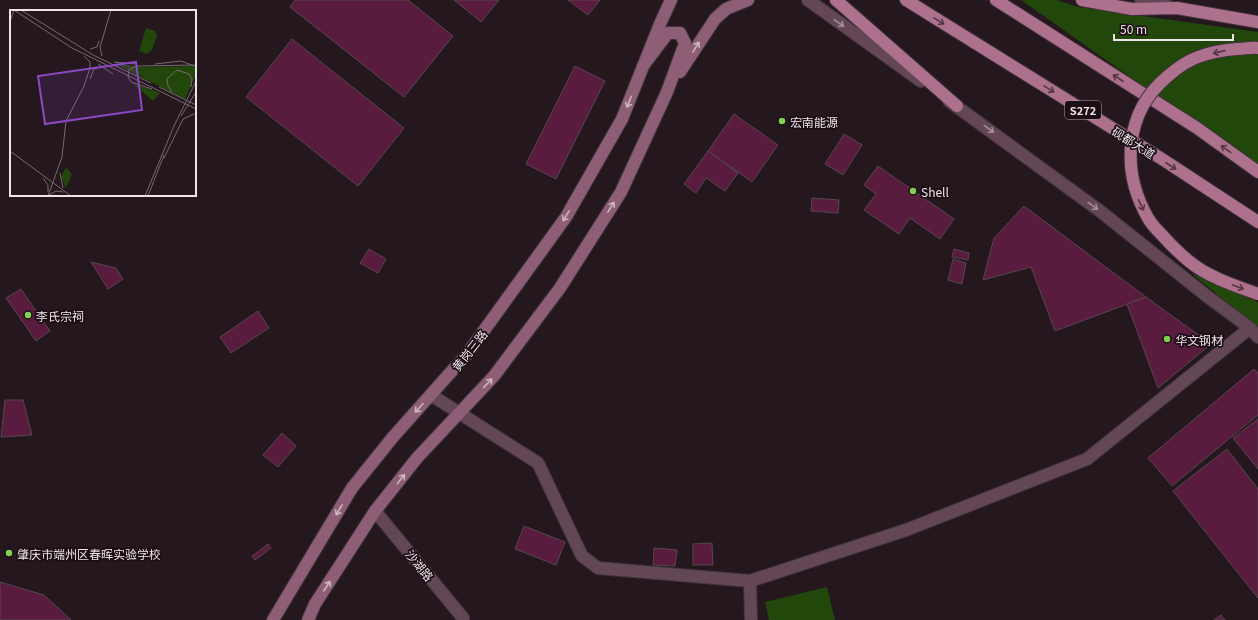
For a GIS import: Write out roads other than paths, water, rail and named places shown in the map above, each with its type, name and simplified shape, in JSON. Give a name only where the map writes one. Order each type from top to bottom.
[{"type":"main road","points":[[643,66],[671,0]]},
{"type":"main road","points":[[668,92],[715,19],[726,9],[748,0]]},
{"type":"main road","points":[[836,0],[957,106]]},
{"type":"main road","name":"砚都大道","points":[[906,0],[1162,159],[1258,222]]},
{"type":"main road","points":[[996,0],[1197,128],[1258,172]]},
{"type":"main road","points":[[1082,0],[1132,9],[1177,8],[1258,22]]},
{"type":"main road","points":[[308,620],[315,604],[375,511],[417,458],[494,376],[560,288],[621,192],[668,92],[685,43],[680,33],[668,33],[643,66]]},
{"type":"main road","points":[[1258,48],[1224,50],[1198,57],[1177,68],[1158,83],[1144,102],[1135,126],[1130,150],[1131,174],[1138,198],[1149,220],[1190,263],[1221,280],[1258,294]]},
{"type":"main road","name":"黄岗三路","points":[[273,620],[352,488],[393,437],[467,354],[566,217],[622,119],[643,66]]},
{"type":"street","points":[[431,395],[538,463],[582,556],[598,568],[750,581],[906,530],[1087,459],[1254,333],[1100,211],[957,106],[808,0]]},
{"type":"street","points":[[1141,0],[1177,8]]},
{"type":"street","name":"沙湖路","points":[[375,511],[463,618],[463,620]]},
{"type":"street","points":[[750,581],[751,620]]},
{"type":"place","name":"宏南能源","points":[[782,121]]},
{"type":"place","name":"Shell","points":[[913,191]]},
{"type":"place","name":"李氏宗祠","points":[[28,315]]},
{"type":"place","name":"华文钢材","points":[[1167,339]]},
{"type":"place","name":"肇庆市端州区春晖实验学校","points":[[9,553]]}]
